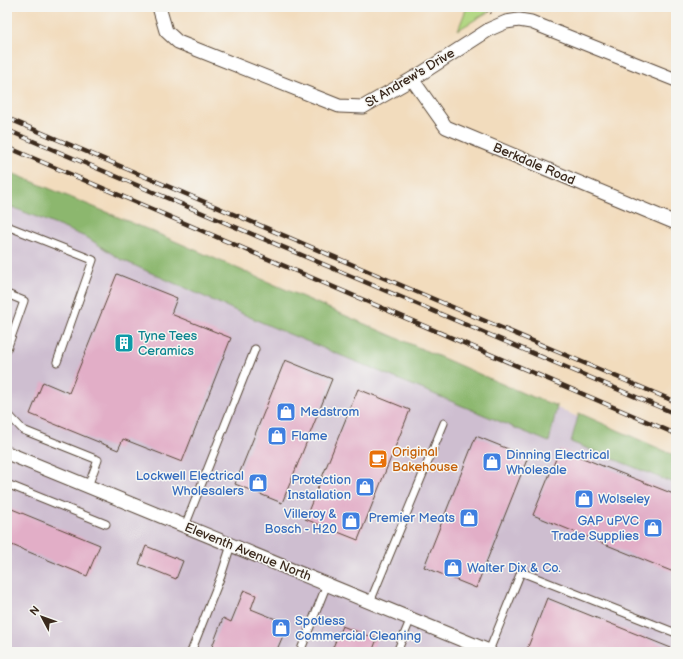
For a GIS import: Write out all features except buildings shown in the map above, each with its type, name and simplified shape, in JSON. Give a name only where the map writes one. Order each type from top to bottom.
[{"type":"street","name":"St Andrew's Drive","points":[[158,7],[166,31],[178,42],[339,106],[363,107],[412,79],[490,29],[506,22],[520,20],[531,22],[676,80]]},
{"type":"street","name":"Berkdale Road","points":[[412,79],[446,127],[676,223]]},
{"type":"street","name":"Eleventh Avenue North","points":[[7,453],[489,651]]},
{"type":"lane","points":[[7,226],[93,260],[57,362]]},
{"type":"lane","points":[[7,294],[24,301],[7,349]]},
{"type":"lane","points":[[185,526],[255,349]]},
{"type":"lane","points":[[7,413],[23,430],[98,460],[88,486]]},
{"type":"lane","points":[[370,602],[444,423]]},
{"type":"lane","points":[[7,484],[106,524]]},
{"type":"lane","points":[[191,652],[221,576],[231,545]]},
{"type":"lane","points":[[489,651],[521,572],[676,633]]},
{"type":"lane","points":[[300,652],[327,584]]},
{"type":"lane","points":[[397,652],[411,618]]},
{"type":"shaded area","points":[[7,171],[154,232],[676,460],[676,652],[7,652]]},
{"type":"green space","points":[[467,7],[501,7],[488,12],[458,30]]},
{"type":"green space","points":[[7,171],[154,232],[525,394],[557,406],[549,442],[270,326],[120,259],[88,238],[7,205]]},
{"type":"green space","points":[[579,413],[676,456],[676,484],[571,442]]},
{"type":"railway","points":[[7,118],[676,402]]},
{"type":"railway","points":[[7,130],[676,414]]},
{"type":"railway","points":[[7,147],[676,434]]},
{"type":"place","name":"Tyne Tees Ceramics","points":[[124,343]]},
{"type":"place","name":"Medstrom","points":[[286,412]]},
{"type":"place","name":"Flame","points":[[277,436]]},
{"type":"place","name":"Original Bakehouse","points":[[378,459]]},
{"type":"place","name":"Dinning Electrical Wholesale","points":[[492,462]]},
{"type":"place","name":"Lockwell Electrical Wholesalers","points":[[258,483]]},
{"type":"place","name":"Protection Installation","points":[[365,487]]},
{"type":"place","name":"Wolseley","points":[[584,499]]},
{"type":"place","name":"Premier Meats","points":[[469,518]]},
{"type":"place","name":"Villeroy & Bosch - H20","points":[[351,521]]},
{"type":"place","name":"GAP uPVC Trade Supplies","points":[[653,528]]},
{"type":"place","name":"Walter Dix & Co.","points":[[453,568]]},
{"type":"place","name":"Spotless Commercial Cleaning","points":[[281,628]]}]
